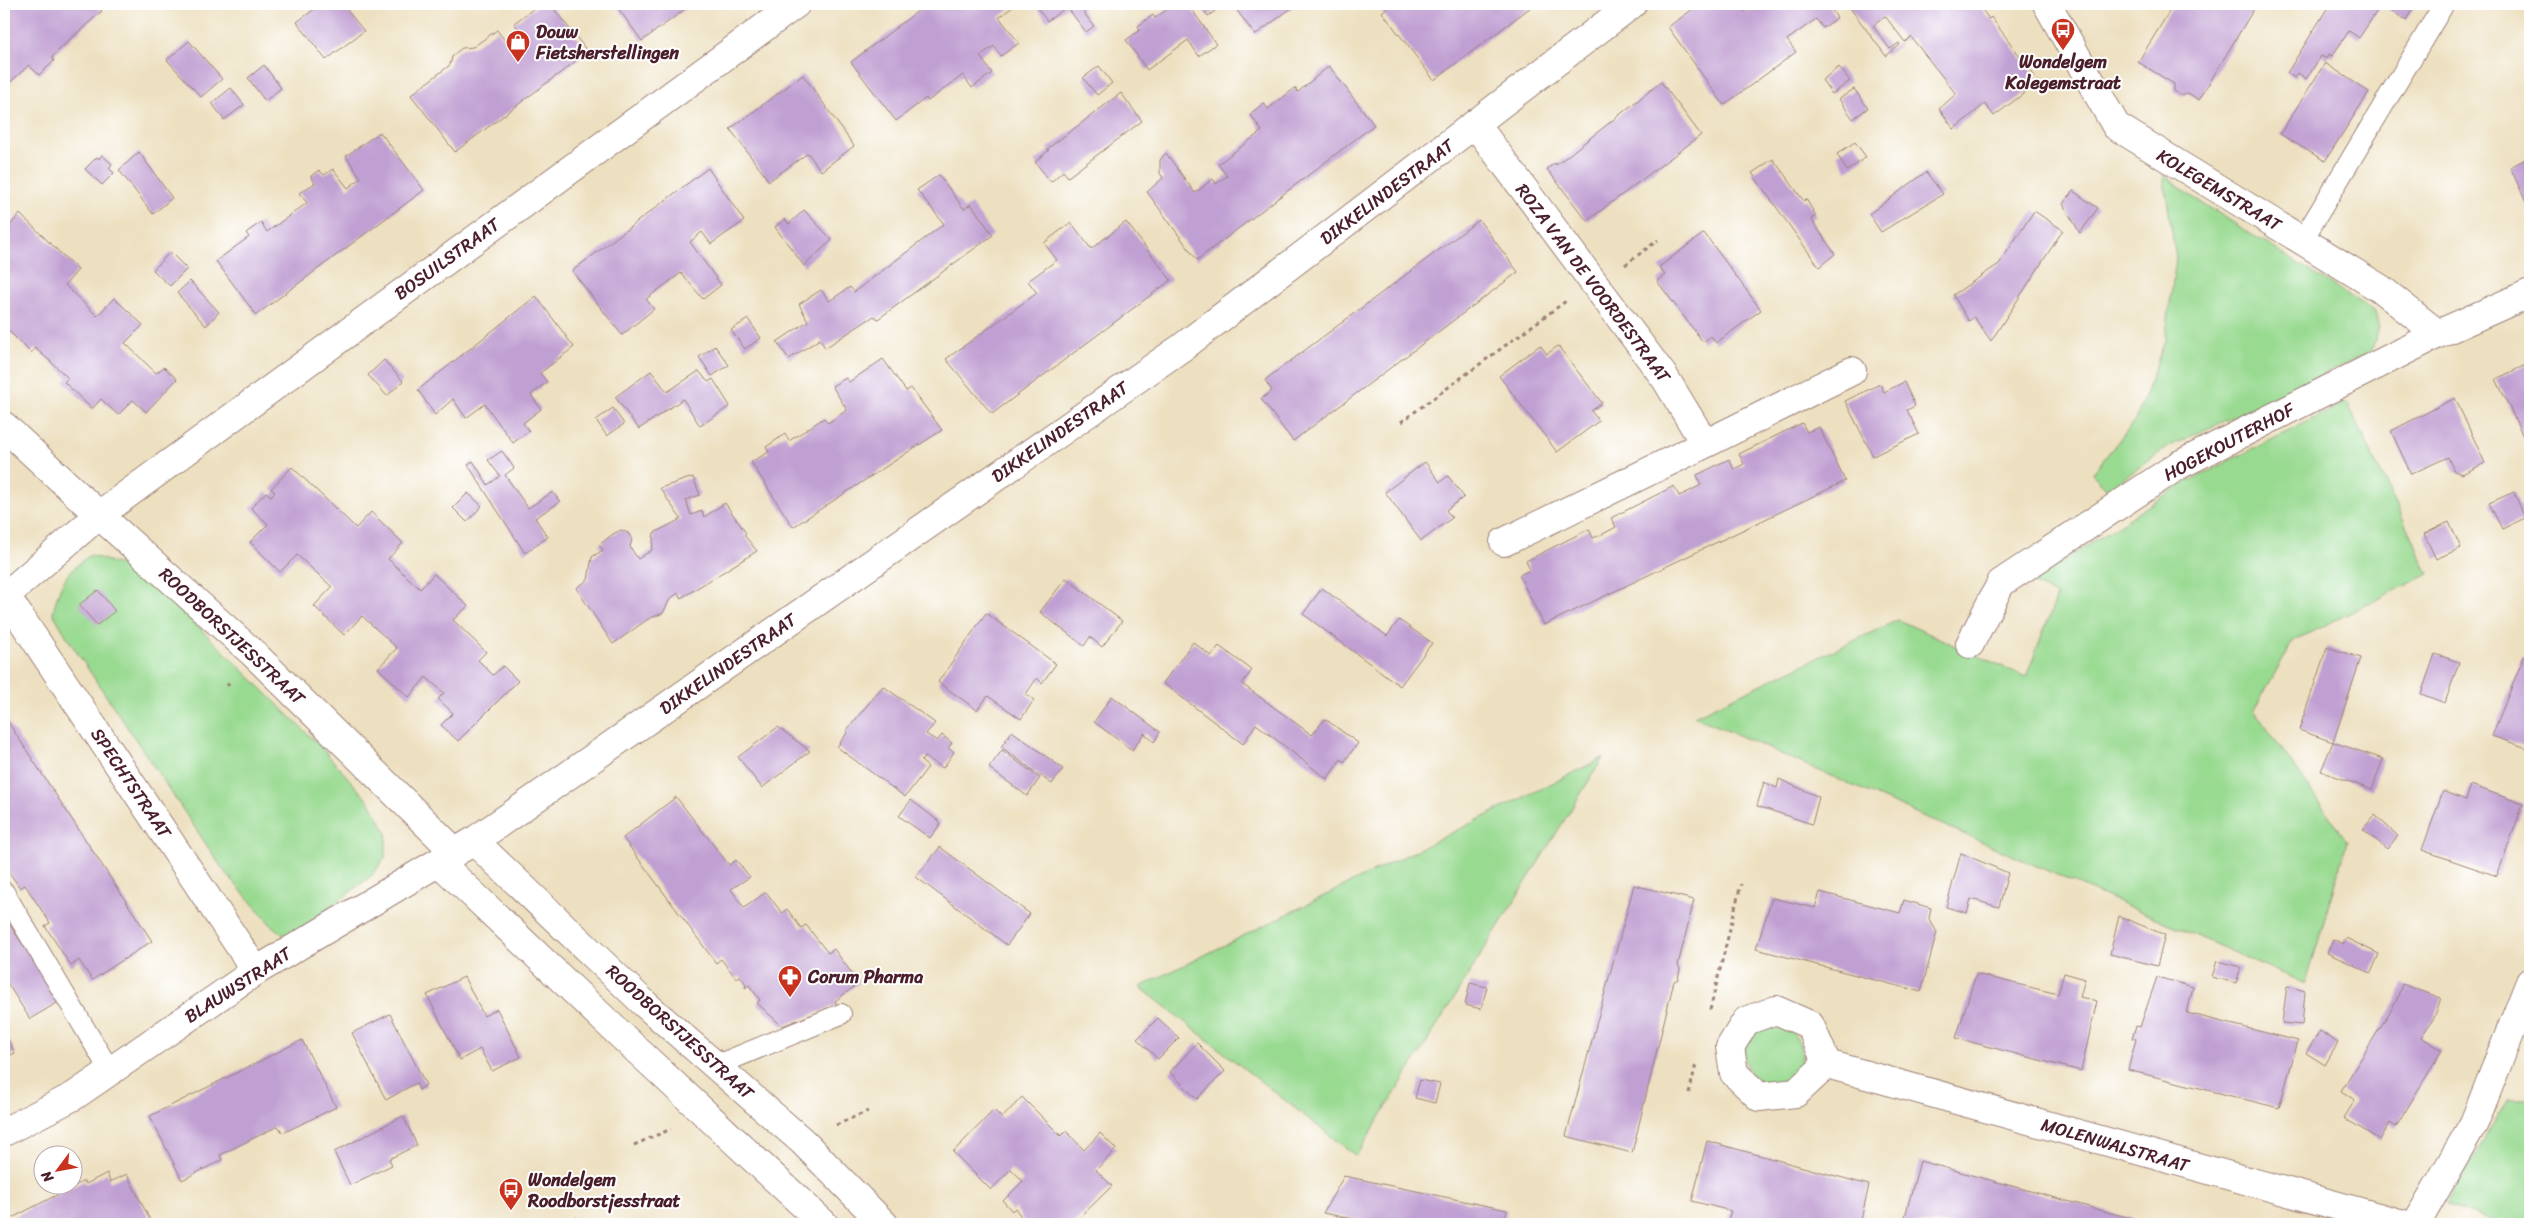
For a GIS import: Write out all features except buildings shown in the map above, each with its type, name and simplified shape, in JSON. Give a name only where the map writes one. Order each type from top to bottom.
[{"type":"street","name":"BOSUILSTRAAT","points":[[5,596],[98,515],[796,4]]},
{"type":"street","name":"DIKKELINDESTRAAT","points":[[456,852],[1184,346],[1476,125],[1632,4]]},
{"type":"street","name":"KOLEGEMSTRAAT","points":[[2047,4],[2116,126],[2381,290],[2438,334]]},
{"type":"street","name":"ROZA VAN DE VOORDESTRAAT","points":[[1476,125],[1665,378],[1705,444]]},
{"type":"street","name":"HOGEKOUTERHOF","points":[[1970,644],[2001,583],[2179,465],[2438,334],[2530,293]]},
{"type":"street","points":[[1504,542],[1852,371]]},
{"type":"street","name":"ROODBORSTJESSTRAAT","points":[[4,426],[98,515],[261,660],[456,852],[611,1026],[824,1224]]},
{"type":"street","name":"SPECHTSTRAAT","points":[[5,596],[256,971]]},
{"type":"street","name":"ROODBORSTJESSTRAAT","points":[[456,852],[646,1005],[802,1141],[884,1224]]},
{"type":"street","name":"BLAUWSTRAAT","points":[[4,1132],[74,1096],[256,971],[456,852]]},
{"type":"street","points":[[2416,1224],[2474,1123],[2528,1006]]},
{"type":"street","name":"MOLENWALSTRAAT","points":[[1827,1064],[2392,1223]]},
{"type":"lane","points":[[2302,241],[2444,4]]},
{"type":"lane","points":[[4,892],[110,1071]]},
{"type":"lane","points":[[715,1066],[841,1014]]},
{"type":"path","points":[[1401,422],[1658,240]]},
{"type":"path","points":[[1707,1020],[1741,884]]},
{"type":"path","points":[[1689,1093],[1698,1056]]},
{"type":"green space","points":[[2163,174],[2191,196],[2375,312],[2379,328],[2371,352],[2166,448],[2108,490],[2092,474],[2136,419],[2165,341],[2176,258]]},
{"type":"green space","points":[[2347,402],[2429,574],[2293,641],[2254,710],[2347,841],[2306,984],[1694,716],[1898,620],[2026,677],[2057,596],[2031,582],[2179,486]]},
{"type":"green space","points":[[90,555],[126,567],[156,585],[320,746],[371,804],[387,833],[385,858],[371,876],[303,928],[285,936],[272,926],[224,871],[70,642],[53,613],[61,586],[69,574]]},
{"type":"green space","points":[[1603,758],[1356,1156],[1140,987]]},
{"type":"green space","points":[[1773,1026],[1784,1028],[1797,1039],[1802,1055],[1800,1066],[1789,1079],[1773,1084],[1762,1082],[1749,1071],[1744,1055],[1746,1044],[1757,1031]]},
{"type":"green space","points":[[2509,1098],[2530,1098],[2530,1224],[2501,1224],[2446,1205]]},
{"type":"place","name":"Wondelgem Kolegemstraat","points":[[2063,51]]},
{"type":"place","name":"Douw Fietsherstellingen","points":[[518,63]]},
{"type":"place","name":"Corum Pharma","points":[[790,998]]},
{"type":"place","name":"Wondelgem Roodborstjesstraat","points":[[511,1211]]}]
